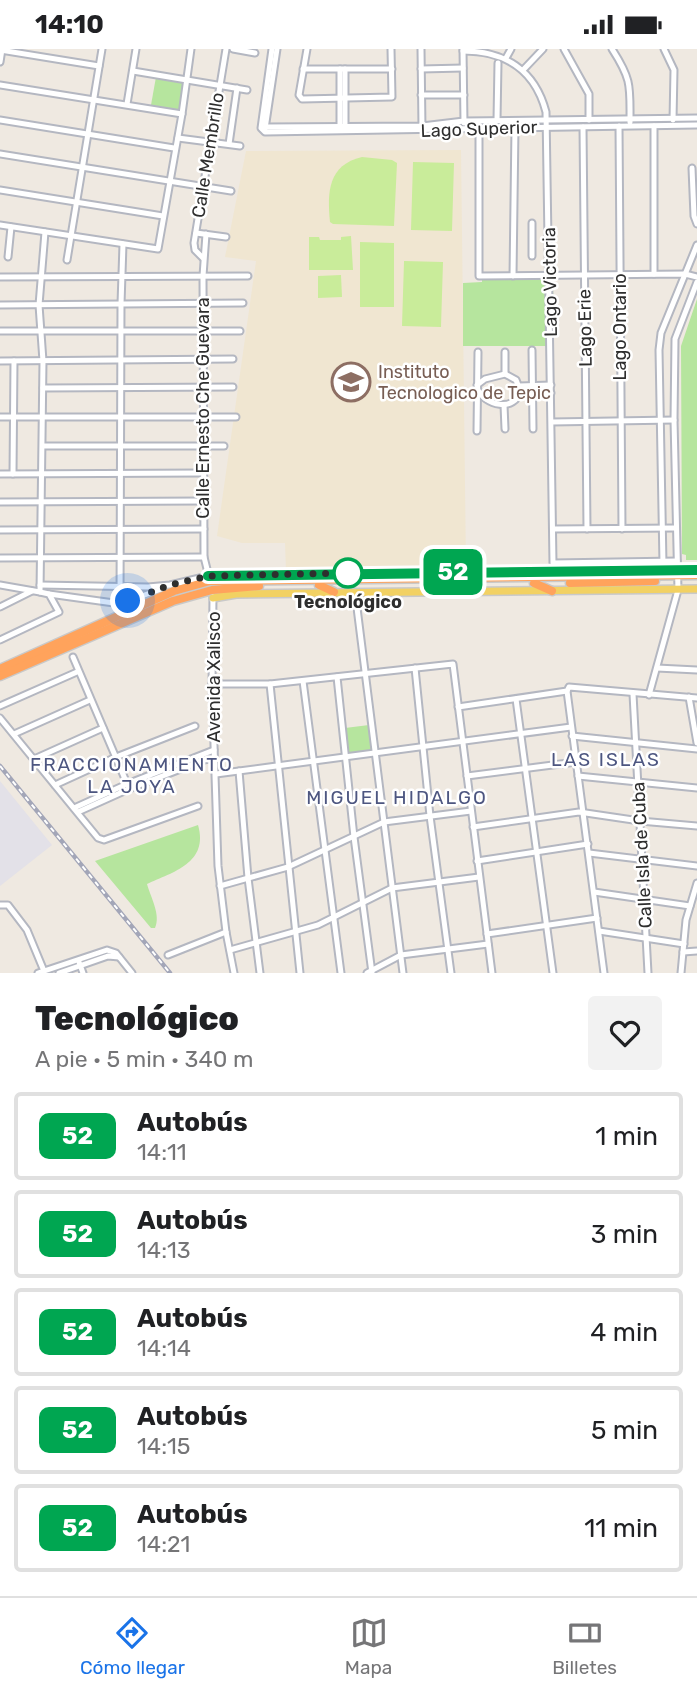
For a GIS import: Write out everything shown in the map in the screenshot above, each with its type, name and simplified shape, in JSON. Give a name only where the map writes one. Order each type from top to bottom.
[{"type":"highway","points":[[574,577],[586,571]]},
{"type":"highway","points":[[609,571],[620,576]]},
{"type":"highway","points":[[379,579],[395,573]]},
{"type":"highway","points":[[0,677],[211,586],[379,579],[620,576],[664,579]]},
{"type":"highway","points":[[0,669],[193,585],[234,587],[534,583],[697,578]]},
{"type":"highway","points":[[534,583],[552,591]]},
{"type":"highway","points":[[319,585],[334,592]]},
{"type":"main road","points":[[678,579],[697,570]]},
{"type":"main road","points":[[211,586],[395,573],[609,571],[664,579]]},
{"type":"main road","points":[[211,586],[236,594],[552,591],[664,579]]},
{"type":"main road","points":[[678,579],[697,589]]},
{"type":"street","points":[[67,260],[102,49]]},
{"type":"street","points":[[127,104],[136,49]]},
{"type":"street","points":[[0,225],[158,249],[191,49]]},
{"type":"street","name":"Calle Membrillo","points":[[203,258],[195,250],[196,233],[226,49]]},
{"type":"street","points":[[233,49],[254,53]]},
{"type":"street","name":"Lago Superior","points":[[275,49],[264,130],[422,129],[464,124],[516,127],[589,120],[697,125]]},
{"type":"street","points":[[307,49],[300,97],[342,98],[392,97],[391,49]]},
{"type":"street","points":[[421,49],[422,129]]},
{"type":"street","points":[[506,58],[511,49]]},
{"type":"street","points":[[464,124],[463,50],[488,51],[524,69],[542,49]]},
{"type":"street","points":[[564,49],[589,94],[589,120]]},
{"type":"street","points":[[612,49],[631,86],[630,122]]},
{"type":"street","points":[[664,49],[674,70],[673,122]]},
{"type":"street","points":[[0,62],[1,50],[99,66]]},
{"type":"street","points":[[497,120],[498,63]]},
{"type":"street","points":[[421,69],[463,68]]},
{"type":"street","points":[[303,69],[392,69]]},
{"type":"street","points":[[342,69],[342,129]]},
{"type":"street","name":"Lago Victoria","points":[[524,69],[540,93],[548,123],[553,563],[663,561]]},
{"type":"street","points":[[133,71],[247,90]]},
{"type":"street","points":[[0,85],[182,114]]},
{"type":"street","points":[[229,145],[237,88]]},
{"type":"street","points":[[421,95],[464,95]]},
{"type":"street","name":"Lago Superior","points":[[479,124],[497,120],[583,127],[619,126],[630,122],[654,126],[697,118]]},
{"type":"street","points":[[0,120],[174,149]]},
{"type":"street","points":[[479,124],[479,276],[683,274],[697,279],[675,339],[675,528],[678,579],[649,695]]},
{"type":"street","name":"Lago Ontario","points":[[619,126],[622,529]]},
{"type":"street","points":[[654,126],[654,274]]},
{"type":"street","points":[[513,276],[516,127]]},
{"type":"street","name":"Lago Erie","points":[[583,127],[587,529]]},
{"type":"street","points":[[178,138],[240,146]]},
{"type":"street","points":[[0,154],[231,191]]},
{"type":"street","points":[[692,168],[694,221],[697,224]]},
{"type":"street","points":[[0,190],[163,216]]},
{"type":"street","points":[[532,256],[533,223]]},
{"type":"street","points":[[8,257],[11,227]]},
{"type":"street","points":[[40,588],[43,361],[39,305],[45,232]]},
{"type":"street","points":[[196,233],[226,237]]},
{"type":"street","name":"Calle Ernesto Che Guevara","points":[[206,234],[203,258],[202,359],[204,557],[211,586]]},
{"type":"street","points":[[533,241],[550,241]]},
{"type":"street","points":[[120,603],[121,277],[124,244]]},
{"type":"street","points":[[664,579],[659,350],[661,333],[697,245]]},
{"type":"street","points":[[0,277],[248,276]]},
{"type":"street","points":[[0,305],[243,303]]},
{"type":"street","points":[[0,331],[240,331]]},
{"type":"street","points":[[532,350],[533,429]]},
{"type":"street","points":[[477,431],[478,352]]},
{"type":"street","points":[[505,352],[505,374],[519,389],[533,393],[551,393]]},
{"type":"street","points":[[0,361],[233,359]]},
{"type":"street","points":[[13,474],[14,361]]},
{"type":"street","points":[[478,385],[494,375],[505,374]]},
{"type":"street","points":[[478,385],[483,399],[504,405],[515,400],[519,389]]},
{"type":"street","points":[[519,389],[533,385],[551,385]]},
{"type":"street","points":[[43,388],[233,387]]},
{"type":"street","points":[[504,405],[505,429]]},
{"type":"street","points":[[0,417],[236,417]]},
{"type":"street","points":[[552,422],[674,420]]},
{"type":"street","points":[[43,446],[224,446]]},
{"type":"street","points":[[0,474],[204,473]]},
{"type":"street","points":[[0,502],[204,501]]},
{"type":"street","points":[[553,529],[675,528]]},
{"type":"street","points":[[0,530],[204,529]]},
{"type":"street","points":[[0,558],[204,557]]},
{"type":"street","points":[[663,561],[677,561]]},
{"type":"street","points":[[0,585],[32,590]]},
{"type":"street","points":[[40,588],[49,594],[120,603],[170,585]]},
{"type":"street","points":[[0,607],[40,588],[211,586]]},
{"type":"street","name":"Avenida Xalisco","points":[[211,586],[220,886],[234,973]]},
{"type":"street","points":[[355,592],[403,973]]},
{"type":"street","points":[[0,640],[59,612],[49,594]]},
{"type":"street","points":[[73,657],[78,667],[77,672],[128,787]]},
{"type":"street","points":[[212,684],[270,684],[453,664],[492,973]]},
{"type":"street","points":[[415,668],[430,816],[451,973]]},
{"type":"street","points":[[657,668],[697,670]]},
{"type":"street","points":[[0,706],[77,672]]},
{"type":"street","points":[[337,677],[370,972],[401,955],[488,944]]},
{"type":"street","points":[[303,681],[341,973]]},
{"type":"street","points":[[270,684],[300,973]]},
{"type":"street","points":[[458,707],[566,691],[569,687],[697,698]]},
{"type":"street","points":[[566,691],[604,973]]},
{"type":"street","name":"Calle Isla de Cuba","points":[[633,694],[648,973]]},
{"type":"street","points":[[689,698],[697,743]]},
{"type":"street","points":[[516,699],[553,973]]},
{"type":"street","points":[[14,734],[90,700]]},
{"type":"street","points":[[0,718],[98,838],[104,840],[198,806]]},
{"type":"street","points":[[55,785],[116,757],[195,726]]},
{"type":"street","points":[[34,759],[103,727]]},
{"type":"street","points":[[216,773],[571,727]]},
{"type":"street","points":[[572,736],[697,749]]},
{"type":"street","points":[[76,810],[214,750]]},
{"type":"street","points":[[128,787],[215,758]]},
{"type":"street","points":[[467,776],[576,762]]},
{"type":"street","points":[[239,771],[248,878],[260,973]]},
{"type":"street","points":[[578,776],[697,789]]},
{"type":"street","points":[[220,886],[288,867],[384,822],[471,811]]},
{"type":"street","points":[[473,827],[579,813],[697,825]]},
{"type":"street","points":[[477,861],[588,844]]},
{"type":"street","points":[[589,853],[697,866]]},
{"type":"street","points":[[230,950],[334,919],[392,888],[480,877]]},
{"type":"street","points":[[681,973],[690,906],[696,887]]},
{"type":"street","points":[[594,892],[690,906]]},
{"type":"street","points":[[0,905],[8,905],[26,927],[41,972],[79,963]]},
{"type":"street","points":[[487,934],[597,919]]},
{"type":"street","points":[[599,931],[684,944]]},
{"type":"street","points":[[168,955],[226,932]]},
{"type":"street","points":[[59,973],[107,950],[116,953],[132,973]]},
{"type":"street","points":[[683,952],[697,951]]},
{"type":"street","points":[[79,963],[83,973]]},
{"type":"shaded area","name":"Instituto Tecnologico de Tepic","points":[[461,150],[466,567],[286,571],[285,543],[242,543],[217,536],[256,261],[225,257],[246,151]]},
{"type":"shaded area","points":[[0,781],[52,845],[0,886]]},
{"type":"green space","points":[[156,77],[185,82],[181,110],[151,105]]},
{"type":"green space","points":[[362,157],[392,160],[397,163],[394,226],[330,222],[332,181],[342,166]]},
{"type":"green space","points":[[413,162],[454,163],[452,231],[411,230]]},
{"type":"green space","points":[[351,236],[353,270],[309,270],[309,237],[341,240],[341,237]]},
{"type":"green space","points":[[360,242],[394,243],[394,307],[360,307]]},
{"type":"green space","points":[[404,261],[443,262],[441,327],[402,326]]},
{"type":"green space","points":[[341,275],[342,297],[318,298],[318,276]]},
{"type":"green space","points":[[553,276],[554,346],[463,346],[463,283],[482,282],[482,277]]},
{"type":"green space","points":[[697,299],[697,560],[686,560],[686,555],[682,554],[681,346]]},
{"type":"green space","points":[[369,725],[372,753],[349,756],[345,728]]},
{"type":"green space","points":[[198,825],[200,838],[194,857],[177,870],[147,884],[157,918],[155,928],[151,928],[95,861]]},
{"type":"railway","points":[[0,766],[170,973]]},
{"type":"bus line","name":"52","points":[[208,576],[697,570]]},
{"type":"place","name":"Instituto Tecnologico de Tepic","points":[[351,382]]},
{"type":"place","name":"Tecnológico","points":[[348,573]]},
{"type":"district","name":"LAS ISLAS","points":[[606,759]]},
{"type":"district","name":"FRACCIONAMIENTO LA JOYA","points":[[132,775]]},
{"type":"district","name":"MIGUEL HIDALGO","points":[[397,797]]},
{"type":"route","points":[[128,601],[170,585],[208,576],[348,573]]}]
